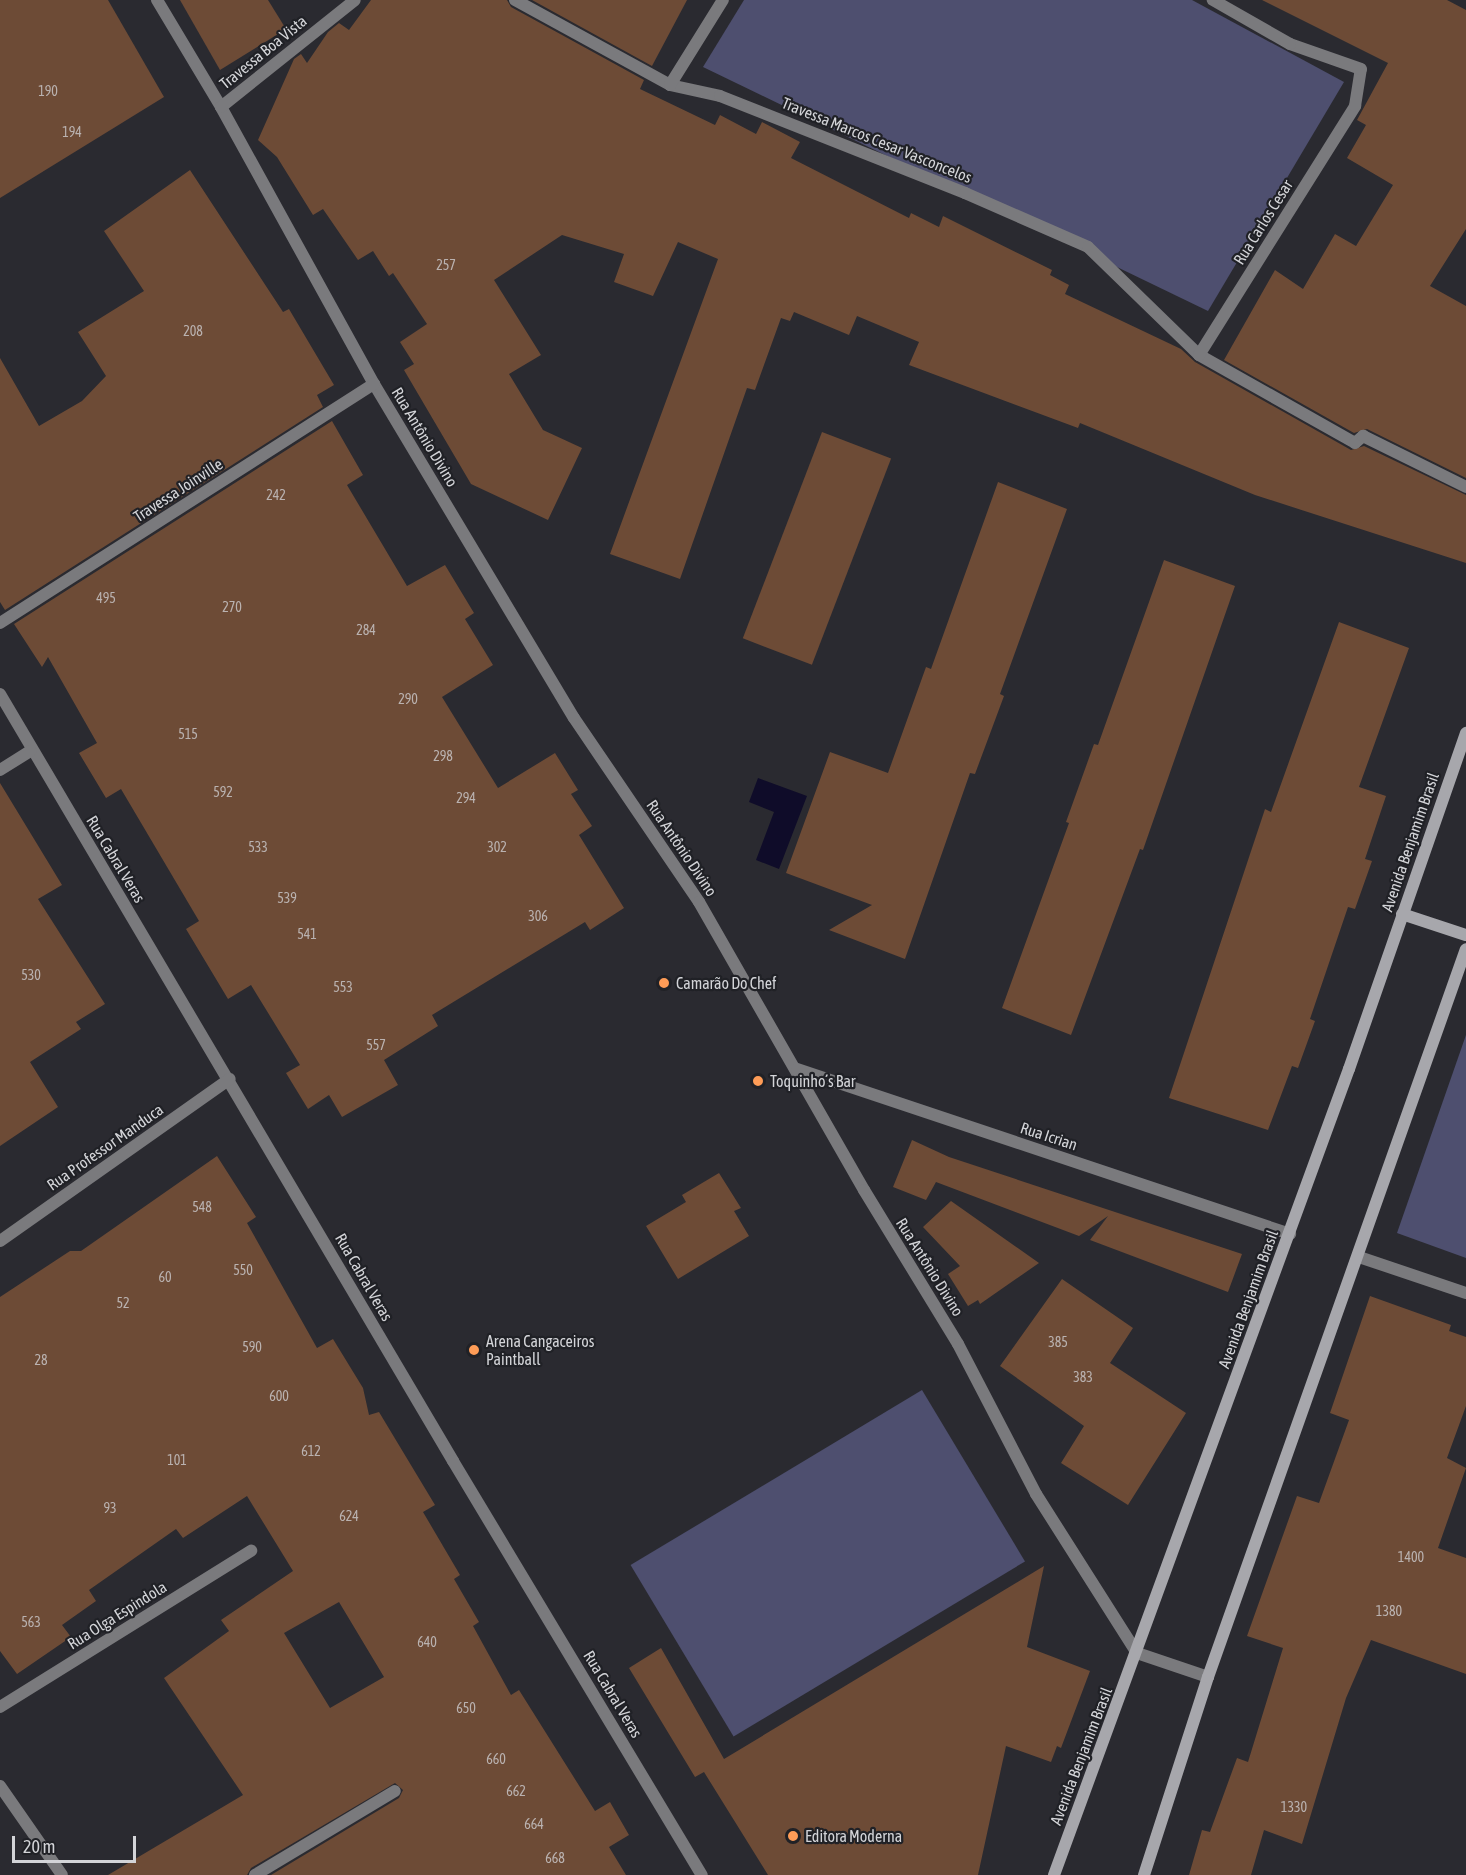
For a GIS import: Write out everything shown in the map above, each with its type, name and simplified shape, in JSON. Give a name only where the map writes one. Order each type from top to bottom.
[{"type":"main road","name":"Avenida Benjamim Brasil","points":[[1054,1875],[1290,1233],[1466,733]]},
{"type":"main road","points":[[1402,914],[1466,935]]},
{"type":"main road","points":[[1144,1875],[1208,1677],[1359,1257],[1466,949]]},
{"type":"street","name":"Rua Antônio Divino","points":[[157,0],[221,107],[374,384],[574,718],[699,902],[797,1069],[864,1190],[958,1344],[1036,1494],[1137,1653]]},
{"type":"street","name":"Travessa Boa Vista","points":[[221,107],[354,0]]},
{"type":"street","name":"Travessa Marcos Cesar Vasconcelos","points":[[515,0],[670,85],[720,96],[965,193],[1088,247],[1199,355],[1355,443],[1363,436],[1466,487]]},
{"type":"street","points":[[670,85],[723,0]]},
{"type":"street","name":"Rua Carlos Cesar","points":[[1199,355],[1355,106],[1361,69],[1290,44],[1213,0]]},
{"type":"street","name":"Travessa Joinville","points":[[0,623],[374,384]]},
{"type":"street","name":"Rua Cabral Veras","points":[[0,694],[230,1079],[453,1461],[702,1875]]},
{"type":"street","points":[[0,770],[32,751]]},
{"type":"street","name":"Rua Icrian","points":[[797,1069],[1290,1233]]},
{"type":"street","name":"Rua Professor Manduca","points":[[0,1241],[230,1079]]},
{"type":"street","points":[[1359,1257],[1466,1293]]},
{"type":"street","name":"Rua Olga Espindola","points":[[0,1707],[251,1551]]},
{"type":"street","points":[[1137,1653],[1208,1677]]},
{"type":"street","points":[[0,1786],[62,1875]]},
{"type":"street","points":[[255,1875],[395,1791]]},
{"type":"shaded area","points":[[744,0],[1192,0],[1344,82],[1208,311],[703,67]]},
{"type":"shaded area","points":[[758,778],[807,796],[779,869],[756,860],[774,812],[749,802]]},
{"type":"shaded area","points":[[1466,1035],[1466,1258],[1397,1233]]},
{"type":"shaded area","points":[[922,1390],[1025,1561],[734,1737],[631,1565]]},
{"type":"building","points":[[0,0],[108,0],[164,97],[0,198]]},
{"type":"building","points":[[180,0],[268,0],[286,29],[220,70]]},
{"type":"building","points":[[371,0],[507,0],[511,7],[644,80],[640,89],[715,125],[720,115],[756,134],[762,122],[800,142],[791,158],[909,218],[911,213],[939,227],[943,216],[1052,270],[1050,275],[1069,285],[1065,294],[1181,349],[1195,362],[1351,450],[1364,446],[1466,495],[1466,563],[1255,495],[1080,423],[1078,428],[909,365],[919,342],[857,316],[849,335],[794,312],[790,321],[781,318],[755,390],[747,388],[680,579],[610,554],[718,259],[678,242],[653,296],[614,282],[624,254],[562,235],[494,280],[541,355],[509,374],[543,430],[582,448],[548,520],[471,484],[404,370],[414,364],[400,342],[427,324],[393,273],[389,276],[373,251],[358,260],[323,209],[313,215],[277,157],[258,140],[294,59],[301,54],[307,63],[328,32],[339,23],[349,30]]},
{"type":"building","points":[[532,0],[687,0],[652,66]]},
{"type":"building","points":[[1262,0],[1447,0],[1466,10],[1466,229],[1430,286],[1466,306],[1466,478],[1367,429],[1354,433],[1224,360],[1275,270],[1303,289],[1335,234],[1356,246],[1393,185],[1347,158],[1366,125],[1357,120],[1388,63]]},
{"type":"building","points":[[190,170],[283,312],[289,309],[334,385],[317,395],[323,407],[5,610],[0,602],[0,358],[39,426],[82,401],[106,376],[78,332],[144,291],[104,231]]},
{"type":"building","points":[[332,421],[363,475],[347,485],[407,586],[445,565],[474,613],[465,619],[493,665],[442,697],[498,788],[555,753],[578,790],[571,794],[592,826],[579,835],[624,908],[590,930],[585,922],[432,1015],[438,1026],[384,1060],[398,1085],[342,1117],[329,1095],[308,1109],[286,1073],[300,1065],[251,985],[228,999],[186,929],[199,921],[121,789],[106,798],[79,753],[97,743],[48,657],[42,667],[14,624]]},
{"type":"building","points":[[822,432],[891,459],[812,665],[743,638]]},
{"type":"building","points":[[998,482],[1067,509],[1000,694],[1004,696],[975,774],[970,773],[905,959],[829,930],[872,905],[786,873],[830,752],[888,773],[926,667],[931,669]]},
{"type":"building","points":[[1164,560],[1235,586],[1143,850],[1140,849],[1071,1035],[1002,1008],[1069,823],[1066,822],[1094,744],[1098,745]]},
{"type":"building","points":[[1339,622],[1409,648],[1359,787],[1386,796],[1365,859],[1372,861],[1355,909],[1348,907],[1310,1019],[1315,1021],[1298,1068],[1292,1066],[1268,1130],[1169,1098],[1265,809],[1271,812]]},
{"type":"building","points":[[0,783],[62,885],[38,899],[105,1004],[76,1022],[81,1029],[30,1062],[58,1107],[0,1146]]},
{"type":"building","points":[[912,1140],[949,1157],[1242,1254],[1228,1292],[1090,1240],[1108,1216],[1079,1236],[936,1182],[926,1200],[893,1187]]},
{"type":"building","points":[[217,1156],[256,1217],[247,1223],[317,1348],[333,1339],[363,1388],[369,1415],[379,1412],[435,1505],[423,1512],[460,1575],[454,1579],[479,1622],[473,1626],[511,1695],[519,1690],[595,1811],[610,1802],[629,1835],[609,1847],[626,1875],[271,1875],[399,1798],[403,1790],[395,1783],[251,1868],[247,1875],[108,1875],[243,1795],[164,1678],[229,1631],[221,1620],[293,1571],[247,1496],[183,1538],[176,1529],[89,1590],[96,1601],[62,1625],[71,1637],[17,1674],[0,1651],[0,1297],[70,1251],[81,1251]],"holes":[[[339,1602],[384,1677],[330,1708],[284,1633]]]},
{"type":"building","points":[[719,1173],[741,1208],[734,1211],[749,1236],[678,1279],[646,1226],[686,1202],[682,1195]]},
{"type":"building","points":[[951,1201],[1039,1263],[980,1304],[978,1300],[968,1306],[948,1274],[960,1266],[923,1227]]},
{"type":"building","points":[[1062,1279],[1133,1328],[1110,1363],[1186,1413],[1128,1505],[1061,1463],[1084,1426],[1000,1366]]},
{"type":"building","points":[[1370,1296],[1451,1325],[1449,1331],[1466,1337],[1466,1406],[1447,1458],[1466,1468],[1438,1548],[1466,1558],[1466,1674],[1371,1640],[1346,1698],[1302,1844],[1264,1830],[1251,1875],[1189,1875],[1202,1830],[1210,1832],[1237,1758],[1248,1762],[1283,1648],[1247,1636],[1297,1496],[1319,1503],[1349,1420],[1330,1413]]},
{"type":"building","points":[[1044,1566],[1027,1647],[1090,1671],[1061,1748],[1057,1746],[1051,1762],[1006,1746],[978,1875],[768,1875],[704,1772],[695,1777],[629,1668],[661,1648],[724,1759]]},
{"type":"place","name":"Camarão Do Chef","points":[[664,983]]},
{"type":"place","name":"Toquinho´s Bar","points":[[758,1081]]},
{"type":"place","name":"Arena Cangaceiros Paintball","points":[[474,1350]]},
{"type":"place","name":"Editora Moderna","points":[[793,1836]]}]
